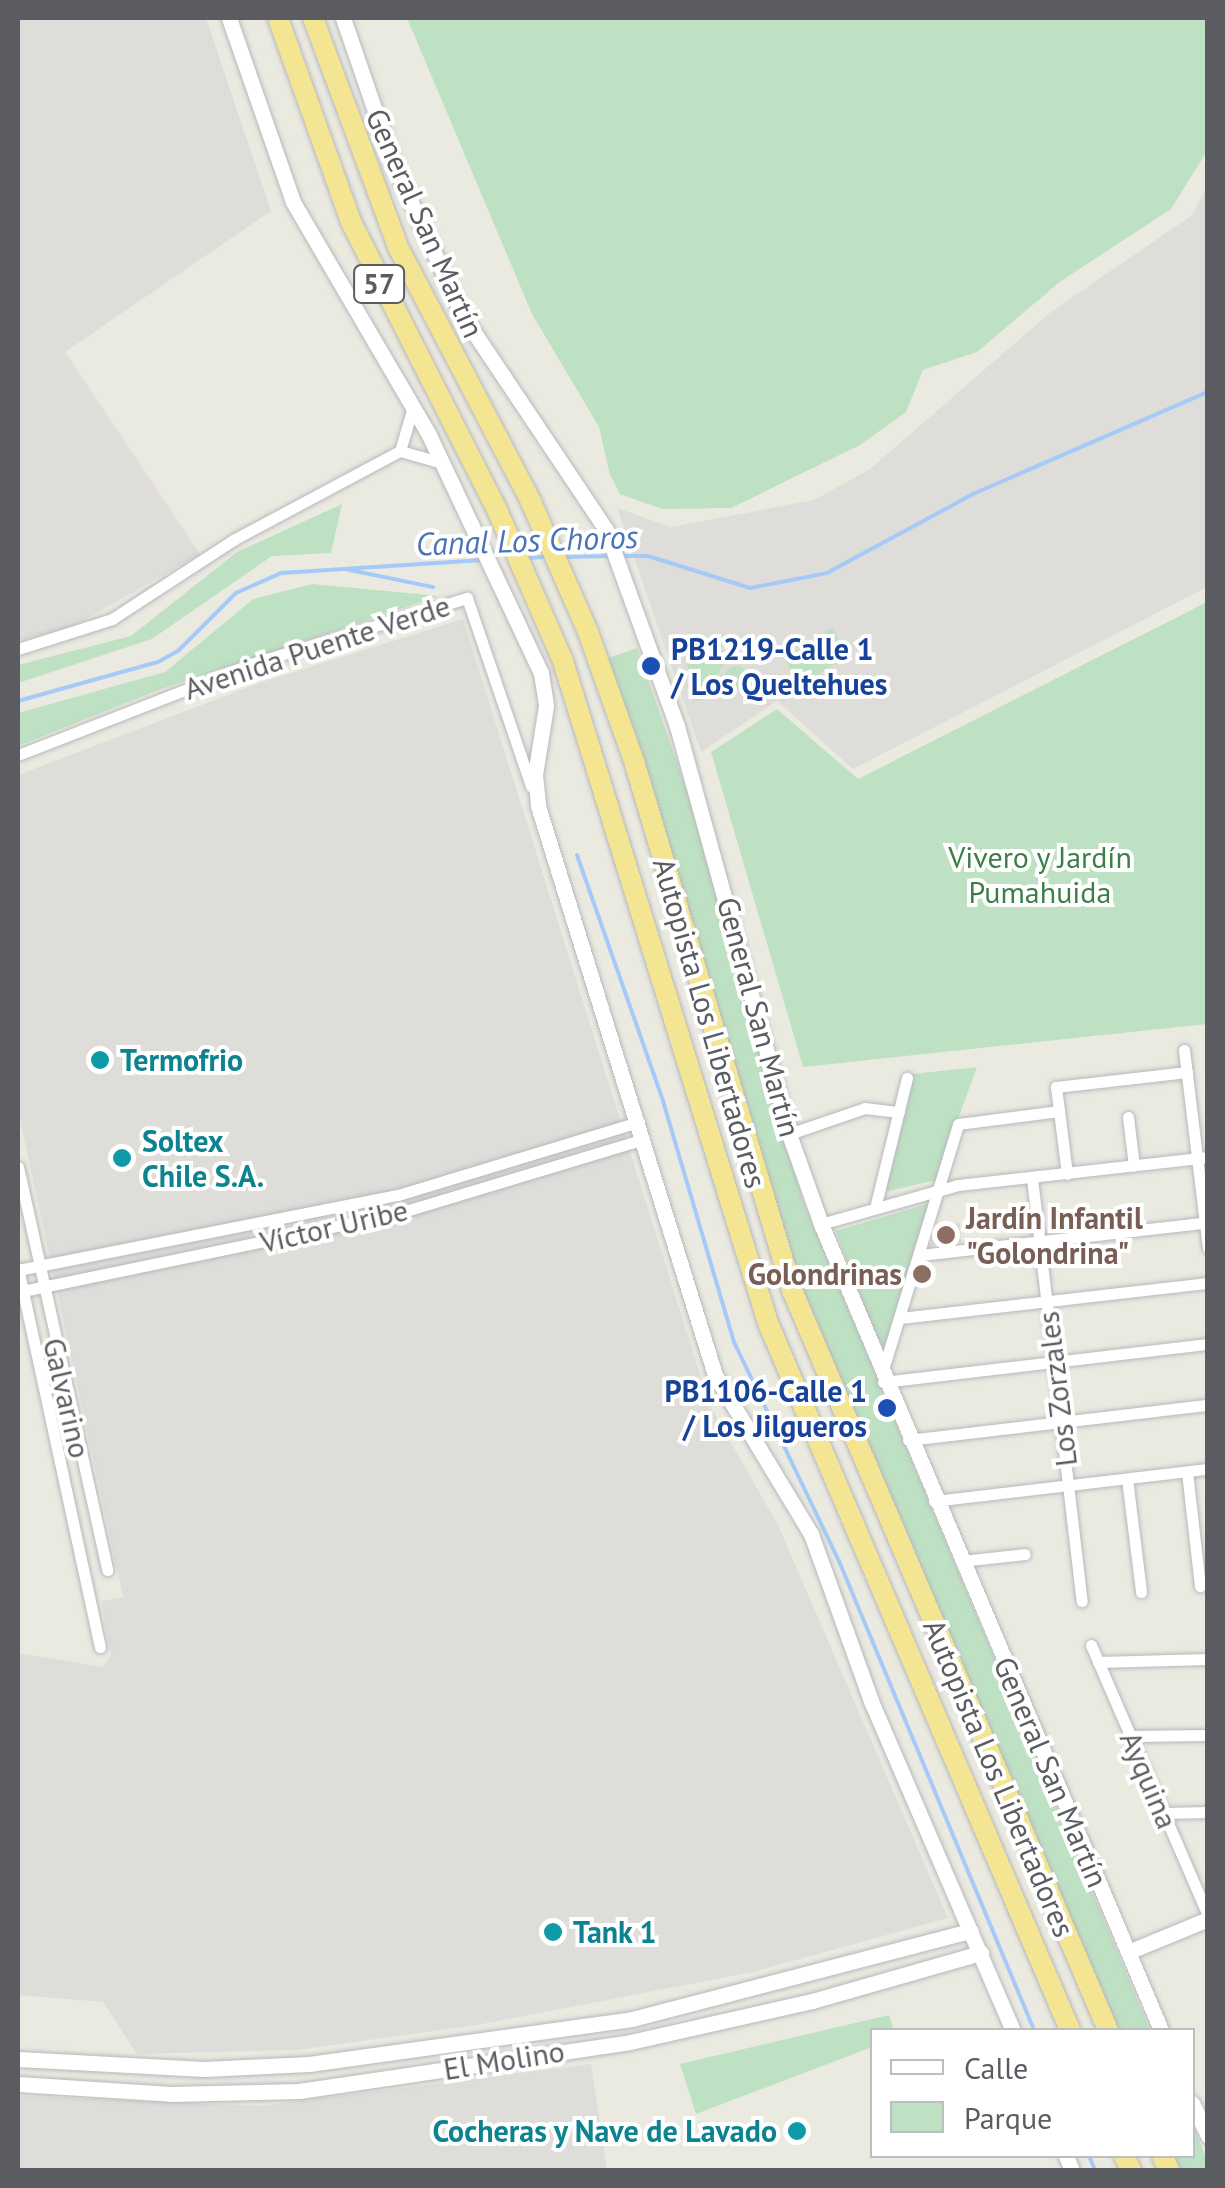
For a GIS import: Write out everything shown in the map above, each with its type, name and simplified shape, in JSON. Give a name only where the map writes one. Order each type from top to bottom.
[{"type":"highway","name":"Autopista Los Libertadores","points":[[278,18],[358,238],[528,576],[599,763],[704,1134],[768,1324],[1069,2028]]},
{"type":"highway","name":"Autopista Los Libertadores","points":[[312,18],[399,248],[565,576],[634,761],[737,1122],[797,1304],[1107,2028]]},
{"type":"street","points":[[229,18],[293,202],[444,463],[544,683],[538,806],[723,1393],[811,1534],[870,1702],[1012,2028]]},
{"type":"street","name":"General San Martín","points":[[343,18],[393,163],[463,316],[606,530],[698,792],[790,1134],[821,1224],[882,1379],[1160,2028]]},
{"type":"street","points":[[400,451],[414,407]]},
{"type":"street","points":[[18,648],[112,619],[233,540],[400,451],[444,463]]},
{"type":"street","name":"Avenida Puente Verde","points":[[18,755],[267,658],[467,598],[538,806]]},
{"type":"street","points":[[1184,1050],[1202,1158],[1208,1248]]},
{"type":"street","points":[[1067,1174],[1056,1087],[1186,1072]]},
{"type":"street","points":[[876,1204],[907,1078]]},
{"type":"street","points":[[790,1134],[865,1108],[899,1112]]},
{"type":"street","points":[[1059,1112],[958,1124],[882,1379],[1208,1344]]},
{"type":"street","points":[[1128,1118],[1134,1166]]},
{"type":"street","name":"Víctor Uribe","points":[[18,1269],[362,1202],[639,1122]]},
{"type":"street","name":"Víctor Uribe","points":[[19,1292],[366,1221],[644,1139]]},
{"type":"street","points":[[821,1224],[876,1204],[940,1189],[1202,1158]]},
{"type":"street","name":"Galvarino","points":[[18,1167],[41,1286],[107,1570]]},
{"type":"street","name":"Los Zorzales","points":[[1032,1178],[1082,1600]]},
{"type":"street","points":[[362,1202],[366,1221]]},
{"type":"street","points":[[920,1256],[1206,1222]]},
{"type":"street","name":"Galvarino","points":[[18,1269],[19,1292],[100,1647]]},
{"type":"street","points":[[900,1318],[1208,1283]]},
{"type":"street","points":[[908,1440],[1208,1404]]},
{"type":"street","points":[[934,1501],[1208,1469]]},
{"type":"street","points":[[1187,1472],[1200,1586]]},
{"type":"street","points":[[1127,1479],[1140,1592]]},
{"type":"street","points":[[70,1512],[92,1507]]},
{"type":"street","points":[[961,1562],[1024,1554]]},
{"type":"street","name":"Ayquina","points":[[1091,1645],[1208,1917]]},
{"type":"street","points":[[1098,1662],[1208,1660]]},
{"type":"street","points":[[1130,1736],[1208,1735]]},
{"type":"street","points":[[1164,1812],[1208,1812]]},
{"type":"street","points":[[1128,1952],[1208,1917]]},
{"type":"street","name":"El Molino","points":[[18,2059],[261,2068],[632,2019],[971,1931]]},
{"type":"street","name":"El Molino","points":[[18,2084],[256,2094],[630,2042],[867,1986],[981,1953]]},
{"type":"street","points":[[867,1986],[875,1972],[870,1960]]},
{"type":"street","points":[[256,2094],[266,2080],[261,2068]]},
{"type":"street","points":[[1195,2108],[1208,2136]]},
{"type":"shaded area","points":[[18,18],[206,18],[271,211],[65,352],[200,554],[72,627],[18,641]]},
{"type":"shaded area","points":[[1207,188],[1207,587],[853,769],[777,701],[701,752],[617,508],[671,527],[814,500],[870,469],[1052,311],[1191,216]]},
{"type":"shaded area","points":[[463,619],[710,1406],[778,1525],[948,1918],[753,1972],[477,2025],[297,2050],[137,2054],[103,2002],[18,1995],[18,1653],[103,1667],[111,1656],[101,1601],[123,1597],[18,1110],[18,775],[259,683]]},
{"type":"shaded area","name":"Jardín Infantil \"Golondrina\"","points":[[960,1223],[961,1243],[931,1245],[934,1227]]},
{"type":"shaded area","points":[[591,2064],[607,2170],[18,2170],[18,2096],[262,2106]]},
{"type":"green space","points":[[407,18],[1207,18],[1207,151],[1171,209],[1061,281],[977,352],[923,370],[906,412],[860,445],[731,508],[662,509],[620,494],[610,475],[599,427],[532,314]]},
{"type":"green space","points":[[342,504],[331,553],[272,556],[152,639],[18,683],[18,665],[131,636],[237,552]]},
{"type":"green space","points":[[312,584],[439,596],[161,689],[18,746],[18,713],[165,672],[253,599]]},
{"type":"green space","name":"Vivero y Jardín Pumahuida","points":[[1207,602],[1207,1024],[803,1067],[711,752],[777,709],[858,779]]},
{"type":"green space","points":[[832,628],[849,655],[801,685],[784,658]]},
{"type":"green space","points":[[684,644],[726,661],[701,701],[693,700]]},
{"type":"green space","points":[[637,648],[702,834],[803,1201],[1149,2028],[1116,2028],[782,1241],[608,658]]},
{"type":"green space","points":[[736,666],[748,678],[736,690],[724,678]]},
{"type":"green space","points":[[977,1067],[936,1180],[885,1192],[912,1074]]},
{"type":"green space","points":[[934,1202],[881,1357],[836,1231]]},
{"type":"green space","points":[[889,2015],[893,2028],[870,2028],[870,2048],[696,2114],[680,2064]]},
{"type":"green space","points":[[1195,2131],[1207,2170],[1178,2170],[1172,2158],[1195,2158]]},
{"type":"waterway","name":"Canal Los Choros","points":[[620,556],[648,556],[750,588],[827,573],[973,494],[1208,392]]},
{"type":"waterway","name":"Canal Los Choros","points":[[565,557],[610,556]]},
{"type":"waterway","name":"Canal Los Choros","points":[[525,558],[545,557]]},
{"type":"waterway","name":"Canal Los Choros","points":[[18,701],[158,662],[178,651],[236,593],[281,573],[480,560]]},
{"type":"waterway","points":[[345,569],[433,587]]},
{"type":"waterway","points":[[577,855],[663,1101],[734,1342],[839,1561],[1033,2028]]},
{"type":"waterway","points":[[1090,2158],[1095,2170]]},
{"type":"place","name":"PB1219-Calle 1 / Los Queltehues","points":[[651,666]]},
{"type":"place","name":"Termofrio","points":[[100,1060]]},
{"type":"place","name":"Soltex Chile S.A.","points":[[122,1158]]},
{"type":"place","name":"Jardín Infantil \"Golondrina\"","points":[[946,1235]]},
{"type":"place","name":"Golondrinas","points":[[922,1274]]},
{"type":"place","name":"PB1106-Calle 1 / Los Jilgueros","points":[[887,1408]]},
{"type":"place","name":"Tank 1","points":[[553,1932]]},
{"type":"place","name":"Cocheras y Nave de Lavado","points":[[797,2131]]}]
